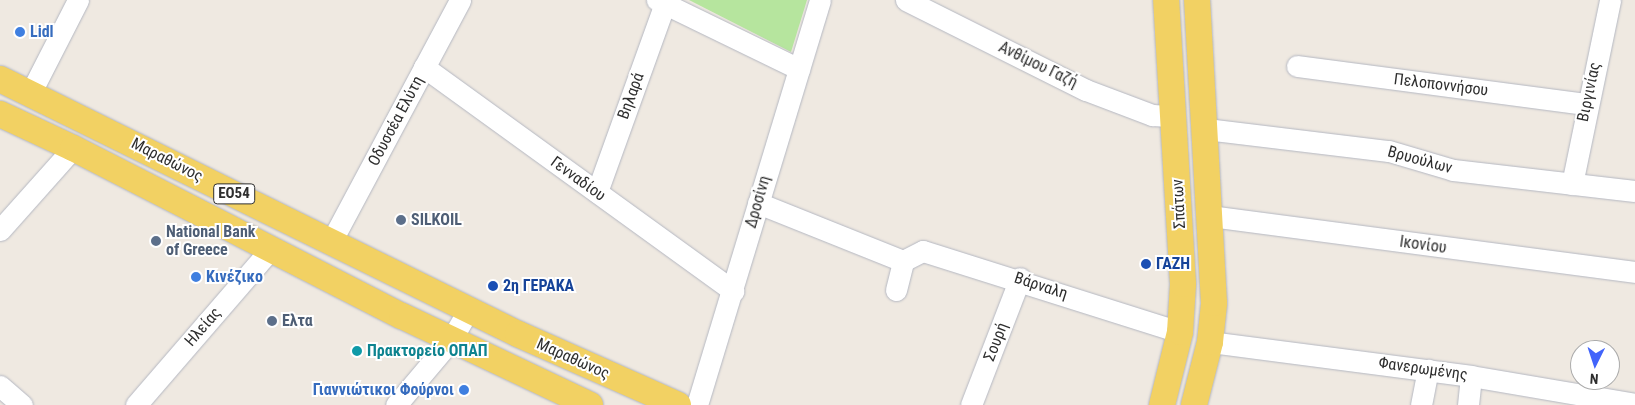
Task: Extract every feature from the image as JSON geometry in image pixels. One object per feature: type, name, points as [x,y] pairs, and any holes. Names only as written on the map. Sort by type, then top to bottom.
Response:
[{"type":"main road","name":"Σπάτων","points":[[1162,405],[1180,332],[1183,284],[1166,0]]},
{"type":"main road","name":"Σπάτων","points":[[1194,405],[1210,342],[1214,303],[1206,129],[1197,0]]},
{"type":"main road","name":"Μαραθώνος","points":[[0,79],[31,92],[468,310],[678,405]]},
{"type":"main road","name":"Μαραθώνος","points":[[0,114],[73,148],[270,250],[451,340],[590,405]]},
{"type":"street","points":[[31,92],[78,0]]},
{"type":"street","name":"Οδυσσέα Ελύτη","points":[[331,242],[460,0]]},
{"type":"street","name":"Δροσίνη","points":[[697,405],[820,0]]},
{"type":"street","name":"Ανθίμου Γαζή","points":[[906,0],[1095,93],[1152,115],[1174,116]]},
{"type":"street","name":"Βιργινίας","points":[[1572,184],[1585,104],[1610,0]]},
{"type":"street","points":[[663,1],[799,70]]},
{"type":"street","name":"Βηλαρά","points":[[596,192],[663,1]]},
{"type":"street","name":"Πελοποννήσου","points":[[1297,66],[1585,104]]},
{"type":"street","name":"Γενναδίου","points":[[424,67],[733,291]]},
{"type":"street","name":"Βρυούλων","points":[[1206,129],[1390,151],[1453,170],[1635,191]]},
{"type":"street","points":[[0,230],[73,148]]},
{"type":"street","points":[[758,202],[903,262],[896,290]]},
{"type":"street","name":"Ικονίου","points":[[1210,216],[1635,272]]},
{"type":"street","name":"Ηλείας","points":[[136,405],[270,250]]},
{"type":"street","name":"Βάρναλη","points":[[903,262],[923,250],[1020,278],[1180,332]]},
{"type":"street","name":"Σουρή","points":[[971,405],[1020,278]]},
{"type":"street","points":[[396,405],[451,340],[468,310]]},
{"type":"street","name":"Φανερωμένης","points":[[1210,342],[1471,376],[1635,404]]},
{"type":"street","points":[[1421,405],[1428,370]]},
{"type":"street","points":[[1468,405],[1471,376]]},
{"type":"street","points":[[0,386],[22,405]]},
{"type":"green space","points":[[689,0],[807,0],[791,52]]},
{"type":"place","name":"Lidl","points":[[20,32]]},
{"type":"place","name":"SILKOIL","points":[[401,220]]},
{"type":"place","name":"National Bank of Greece","points":[[156,241]]},
{"type":"place","name":"ΓΑΖΗ","points":[[1146,264]]},
{"type":"place","name":"Κινέζικο","points":[[196,277]]},
{"type":"place","name":"2η ΓΕΡΑΚΑ","points":[[493,286]]},
{"type":"place","name":"Ελτα","points":[[272,321]]},
{"type":"place","name":"Πρακτορείο ΟΠΑΠ","points":[[357,351]]},
{"type":"place","name":"Γιαννιώτικοι Φούρνοι","points":[[464,390]]}]
